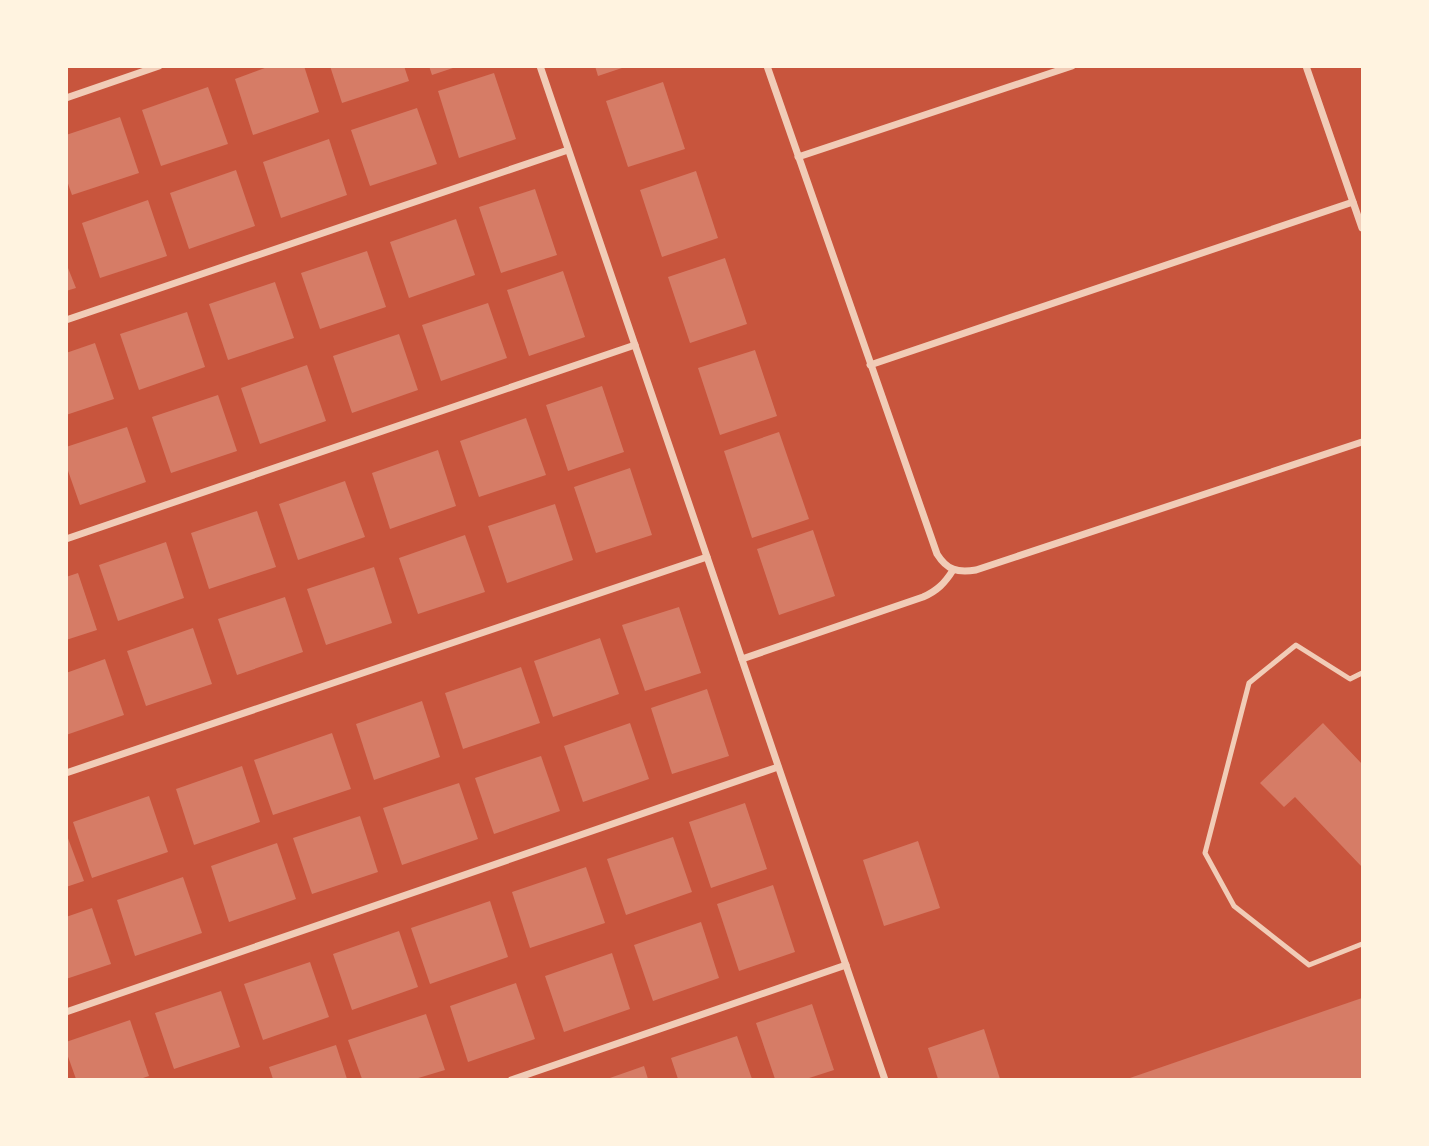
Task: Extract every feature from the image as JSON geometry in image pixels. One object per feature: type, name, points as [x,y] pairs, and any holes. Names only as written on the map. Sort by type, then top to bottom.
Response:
[{"type":"street","points":[[66,98],[159,66]]},
{"type":"street","points":[[540,66],[885,1080]]},
{"type":"street","points":[[767,66],[870,365],[937,554],[943,564],[953,570],[976,570],[1363,442]]},
{"type":"street","points":[[798,157],[1072,66]]},
{"type":"street","points":[[1306,66],[1363,228]]},
{"type":"street","points":[[66,320],[568,150]]},
{"type":"street","points":[[870,365],[1353,202]]},
{"type":"street","points":[[66,539],[635,345]]},
{"type":"street","points":[[66,773],[707,557]]},
{"type":"street","points":[[742,659],[923,597],[940,587],[953,570]]},
{"type":"street","points":[[66,1012],[778,767]]},
{"type":"street","points":[[511,1080],[846,965]]},
{"type":"lane","points":[[1363,673],[1350,679],[1296,645],[1249,683],[1205,853],[1234,906],[1309,965],[1363,944]]},
{"type":"building","points":[[270,66],[304,66],[319,112],[253,135],[235,79]]},
{"type":"building","points":[[330,66],[404,66],[409,81],[342,103]]},
{"type":"building","points":[[429,66],[456,66],[456,67],[432,75]]},
{"type":"building","points":[[595,66],[625,66],[625,67],[598,76]]},
{"type":"building","points":[[494,73],[516,139],[459,158],[438,91]]},
{"type":"building","points":[[663,82],[685,149],[628,167],[606,101]]},
{"type":"building","points":[[208,87],[228,144],[161,166],[142,110]]},
{"type":"building","points":[[417,108],[437,164],[370,186],[351,130]]},
{"type":"building","points":[[120,117],[139,173],[72,195],[66,178],[66,135]]},
{"type":"building","points":[[329,139],[347,195],[281,218],[263,162]]},
{"type":"building","points":[[236,170],[255,226],[189,249],[170,193]]},
{"type":"building","points":[[696,171],[718,238],[662,257],[640,190]]},
{"type":"building","points":[[535,189],[557,255],[501,273],[479,207]]},
{"type":"building","points":[[148,200],[167,256],[100,278],[82,223]]},
{"type":"building","points":[[456,219],[475,275],[409,298],[390,242]]},
{"type":"building","points":[[367,251],[386,307],[320,329],[301,273]]},
{"type":"building","points":[[725,258],[747,324],[690,343],[668,277]]},
{"type":"building","points":[[66,263],[76,288],[66,291]]},
{"type":"building","points":[[563,271],[585,337],[529,356],[507,290]]},
{"type":"building","points":[[275,282],[294,338],[228,360],[209,304]]},
{"type":"building","points":[[488,303],[507,358],[441,381],[422,325]]},
{"type":"building","points":[[187,312],[205,367],[139,390],[120,334]]},
{"type":"building","points":[[399,334],[418,390],[352,413],[333,356]]},
{"type":"building","points":[[95,343],[114,399],[66,415],[66,353]]},
{"type":"building","points":[[755,350],[777,416],[720,435],[698,368]]},
{"type":"building","points":[[307,365],[326,421],[260,444],[241,388]]},
{"type":"building","points":[[602,386],[624,452],[568,471],[546,405]]},
{"type":"building","points":[[218,395],[237,451],[171,473],[152,417]]},
{"type":"building","points":[[526,418],[546,475],[479,497],[460,441]]},
{"type":"building","points":[[127,427],[146,482],[80,505],[66,465],[66,447]]},
{"type":"building","points":[[779,432],[809,519],[752,538],[724,451]]},
{"type":"building","points":[[438,450],[456,506],[390,529],[372,473]]},
{"type":"building","points":[[630,468],[652,535],[596,553],[574,487]]},
{"type":"building","points":[[345,481],[365,537],[298,560],[279,504]]},
{"type":"building","points":[[555,504],[573,560],[507,583],[488,526]]},
{"type":"building","points":[[257,511],[276,567],[209,589],[191,533]]},
{"type":"building","points":[[813,530],[835,596],[779,615],[757,549]]},
{"type":"building","points":[[465,535],[485,592],[418,614],[399,558]]},
{"type":"building","points":[[166,542],[184,598],[118,621],[99,565]]},
{"type":"building","points":[[374,567],[392,623],[326,645],[307,589]]},
{"type":"building","points":[[78,573],[97,630],[66,640],[66,577]]},
{"type":"building","points":[[285,597],[303,652],[237,675],[218,619]]},
{"type":"building","points":[[679,607],[701,673],[645,691],[622,625]]},
{"type":"building","points":[[193,628],[212,684],[146,706],[127,651]]},
{"type":"building","points":[[600,638],[619,694],[553,717],[534,661]]},
{"type":"building","points":[[105,659],[124,715],[66,735],[66,673]]},
{"type":"building","points":[[521,667],[540,723],[463,749],[445,693]]},
{"type":"building","points":[[707,689],[729,756],[672,774],[651,708]]},
{"type":"building","points":[[422,701],[440,757],[374,780],[356,724]]},
{"type":"building","points":[[630,723],[649,779],[583,802],[564,746]]},
{"type":"building","points":[[1323,723],[1362,764],[1362,867],[1295,797],[1284,807],[1260,783]]},
{"type":"building","points":[[332,733],[351,789],[273,815],[254,760]]},
{"type":"building","points":[[541,756],[560,811],[494,834],[475,778]]},
{"type":"building","points":[[242,766],[260,822],[194,845],[176,789]]},
{"type":"building","points":[[459,783],[478,839],[402,865],[383,808]]},
{"type":"building","points":[[149,796],[168,852],[92,878],[73,822]]},
{"type":"building","points":[[745,803],[767,869],[711,888],[689,822]]},
{"type":"building","points":[[360,816],[378,872],[312,894],[293,838]]},
{"type":"building","points":[[66,833],[84,881],[66,887]]},
{"type":"building","points":[[673,837],[692,892],[626,915],[607,859]]},
{"type":"building","points":[[918,841],[940,908],[884,926],[863,860]]},
{"type":"building","points":[[277,843],[296,899],[229,922],[211,866]]},
{"type":"building","points":[[586,867],[605,923],[530,948],[512,892]]},
{"type":"building","points":[[183,877],[202,933],[135,956],[117,900]]},
{"type":"building","points":[[773,885],[795,952],[739,971],[717,904]]},
{"type":"building","points":[[490,901],[508,957],[430,984],[411,928]]},
{"type":"building","points":[[92,908],[111,964],[66,979],[66,917]]},
{"type":"building","points":[[701,922],[719,978],[653,1001],[634,945]]},
{"type":"building","points":[[399,931],[418,987],[352,1010],[333,954]]},
{"type":"building","points":[[612,953],[630,1009],[564,1032],[545,976]]},
{"type":"building","points":[[310,962],[329,1017],[263,1040],[244,984]]},
{"type":"building","points":[[516,983],[535,1039],[468,1062],[450,1006]]},
{"type":"building","points":[[221,991],[240,1047],[174,1069],[155,1013]]},
{"type":"building","points":[[1362,998],[1362,1079],[1127,1079]]},
{"type":"building","points":[[812,1004],[834,1070],[806,1079],[775,1079],[756,1023]]},
{"type":"building","points":[[426,1014],[445,1070],[415,1079],[362,1079],[348,1040]]},
{"type":"building","points":[[130,1020],[149,1076],[140,1079],[76,1079],[66,1051],[66,1042]]},
{"type":"building","points":[[984,1029],[1000,1079],[938,1079],[928,1048]]},
{"type":"building","points":[[737,1036],[752,1079],[678,1079],[671,1058]]},
{"type":"building","points":[[336,1045],[347,1079],[273,1079],[269,1067]]},
{"type":"building","points":[[644,1066],[648,1079],[607,1079]]}]
